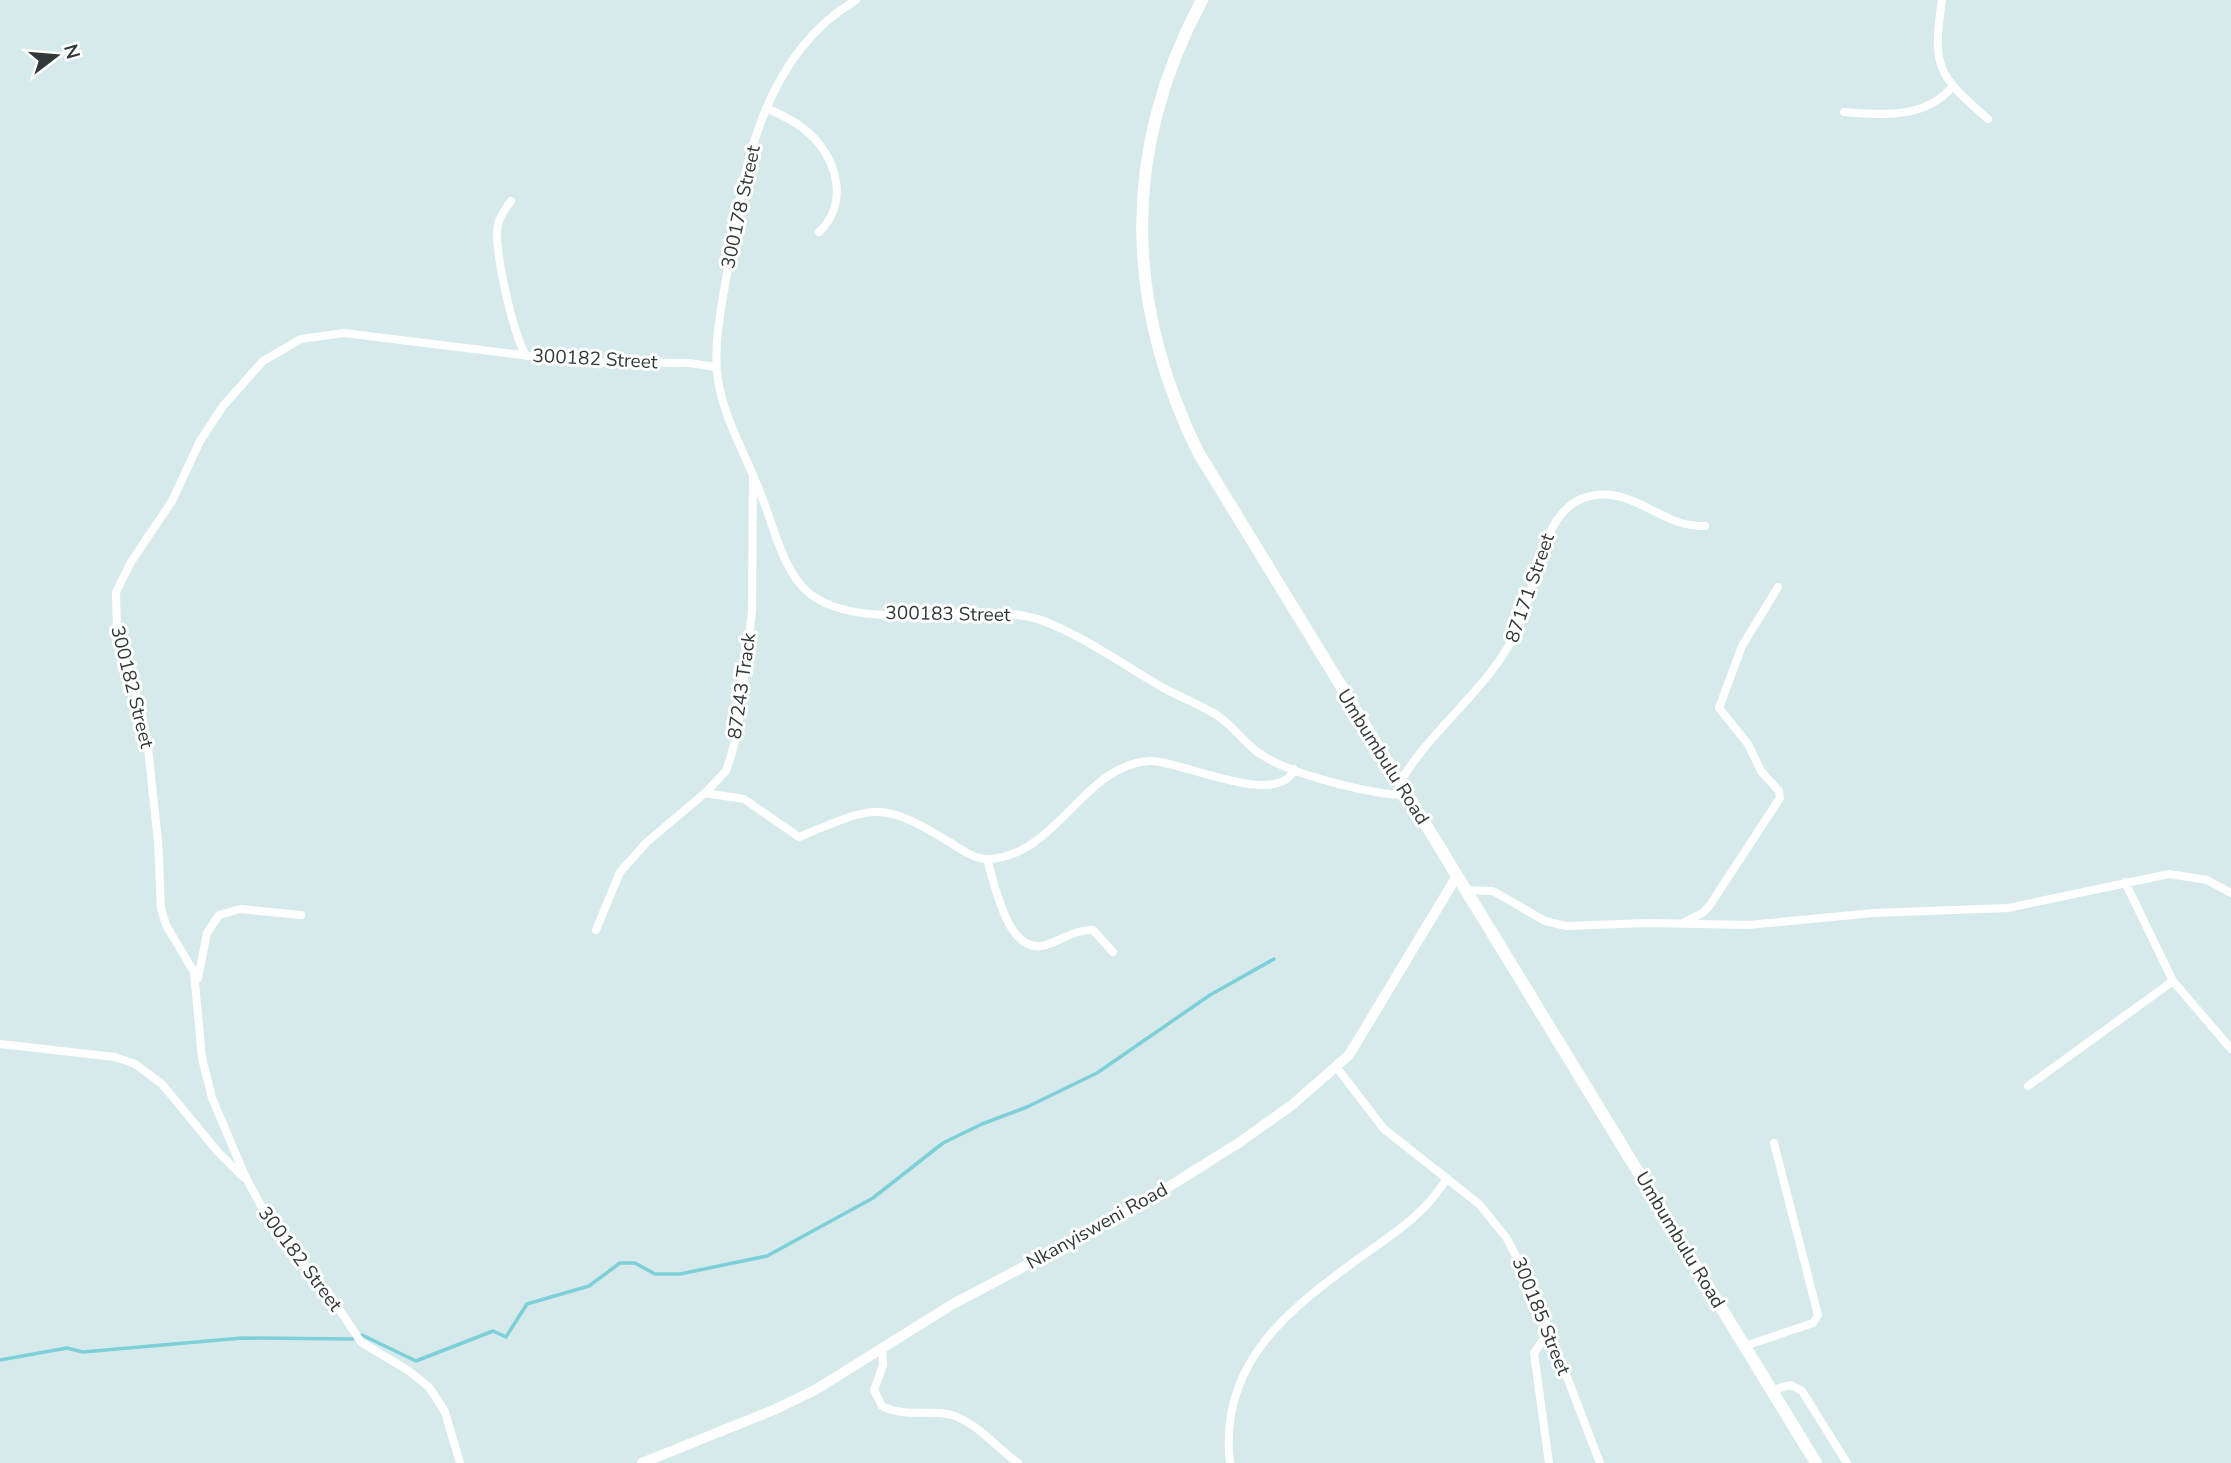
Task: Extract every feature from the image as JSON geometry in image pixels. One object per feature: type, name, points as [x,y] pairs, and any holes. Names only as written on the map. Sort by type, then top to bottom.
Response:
[{"type":"main road","name":"Umbumbulu Road","points":[[1202,0],[1164,83],[1144,177],[1142,253],[1155,341],[1171,392],[1198,452],[1402,790],[1466,890],[1816,1463]]},
{"type":"street","name":"300178 Street","points":[[716,367],[739,196],[750,151],[766,108],[788,65],[808,36],[856,0]]},
{"type":"street","points":[[1942,0],[1937,51],[1941,69],[1953,86],[1988,119]]},
{"type":"street","points":[[1844,112],[1872,114],[1917,110],[1936,104],[1953,86]]},
{"type":"street","points":[[766,108],[806,130],[829,163],[838,191],[838,204],[830,222],[819,232]]},
{"type":"street","points":[[512,201],[498,222],[496,238],[512,321],[526,356]]},
{"type":"street","name":"300182 Street","points":[[460,1463],[445,1412],[429,1387],[355,1335],[329,1294],[272,1226],[246,1178],[205,1074],[197,982],[192,966],[166,925],[161,908],[159,841],[148,748],[142,715],[115,618],[119,583],[172,501],[200,441],[223,406],[256,368],[301,339],[344,333],[578,362],[689,363],[716,367]]},
{"type":"street","name":"300183 Street","points":[[716,367],[724,405],[791,567],[807,592],[827,604],[864,612],[928,616],[1001,613],[1048,622],[1210,710],[1261,755],[1294,769]]},
{"type":"street","name":"87243 Track","points":[[596,930],[620,872],[647,842],[705,793],[726,771],[737,735],[752,611],[753,475]]},
{"type":"street","name":"87171 Street","points":[[1402,790],[1420,750],[1486,680],[1509,648],[1530,599],[1551,527],[1566,507],[1587,497],[1620,494],[1676,523],[1705,526]]},
{"type":"street","points":[[1681,924],[1704,912],[1710,905],[1781,795],[1761,771],[1748,744],[1719,708],[1742,646],[1779,587]]},
{"type":"street","points":[[705,793],[744,799],[799,836],[860,811],[887,812],[913,820],[968,854],[987,859],[1032,845],[1102,782],[1136,764],[1160,762],[1248,785],[1279,782],[1289,777],[1294,769],[1375,794],[1402,790]]},
{"type":"street","points":[[987,859],[1007,919],[1019,941],[1029,946],[1044,946],[1081,931],[1093,930],[1103,937],[1113,952]]},
{"type":"street","points":[[1466,890],[1493,891],[1555,924],[1760,924],[1885,912],[2026,906],[2158,876],[2185,875],[2207,880],[2231,893]]},
{"type":"street","name":"Nkanyisweni Road","points":[[642,1463],[798,1399],[953,1304],[1095,1230],[1190,1175],[1281,1112],[1337,1068],[1362,1036],[1457,876]]},
{"type":"street","points":[[2125,883],[2173,981],[2231,1049]]},
{"type":"street","points":[[197,982],[207,933],[219,915],[240,909],[301,915]]},
{"type":"street","points":[[2028,1086],[2173,981]]},
{"type":"street","points":[[0,1044],[115,1057],[135,1064],[162,1084],[218,1152],[246,1178]]},
{"type":"street","name":"300185 Street","points":[[1337,1068],[1384,1129],[1479,1204],[1506,1237],[1532,1286],[1600,1463]]},
{"type":"street","points":[[1745,1346],[1813,1323],[1818,1315],[1774,1143]]},
{"type":"street","points":[[1230,1463],[1228,1432],[1232,1403],[1255,1351],[1335,1276],[1425,1210],[1447,1178]]},
{"type":"street","points":[[1549,1331],[1534,1353],[1549,1463]]},
{"type":"street","points":[[882,1348],[883,1365],[874,1390],[882,1406],[898,1413],[950,1415],[963,1420],[1018,1463]]},
{"type":"street","points":[[1772,1390],[1791,1385],[1802,1391],[1847,1463]]},
{"type":"waterway","points":[[362,1335],[416,1361],[493,1331],[506,1337],[527,1304],[589,1286],[620,1263],[635,1263],[655,1274],[680,1274],[767,1256],[873,1198],[943,1143],[1097,1073],[1210,995],[1274,959]]},
{"type":"waterway","points":[[0,1360],[67,1348],[83,1352],[242,1338],[353,1339]]}]
